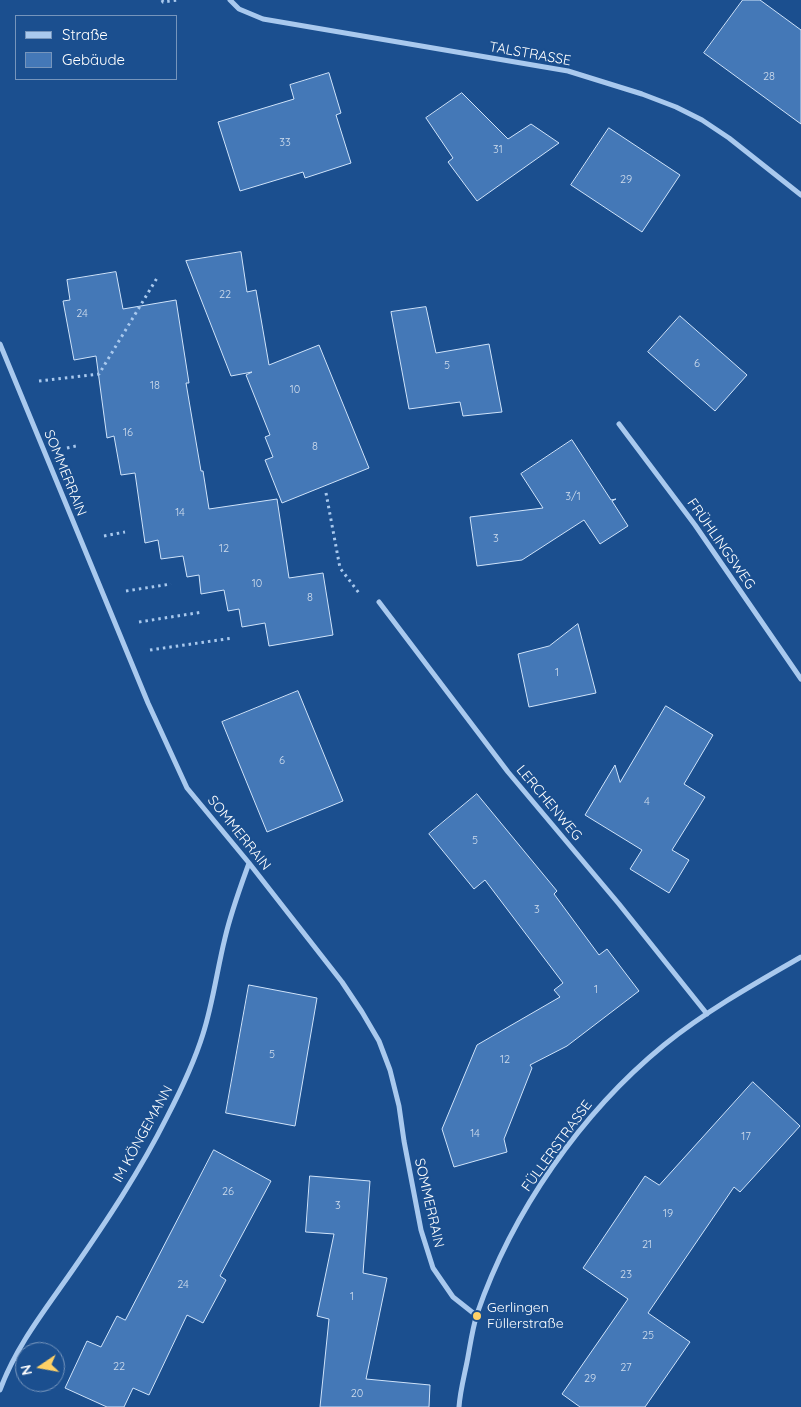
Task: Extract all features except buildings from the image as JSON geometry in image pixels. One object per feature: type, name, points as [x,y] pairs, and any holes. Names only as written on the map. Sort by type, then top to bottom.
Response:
[{"type":"street","name":"TALSTRASSE","points":[[230,0],[238,9],[263,19],[559,70],[603,81],[642,94],[676,107],[702,120],[729,138],[801,195]]},
{"type":"street","name":"SOMMERRAIN","points":[[0,344],[127,654],[187,788],[249,863],[342,982],[379,1041],[390,1070],[399,1106],[411,1183],[421,1230],[433,1268],[453,1297],[477,1316]]},
{"type":"street","name":"FRÜHLINGSWEG","points":[[619,424],[695,525],[801,679]]},
{"type":"street","name":"LERCHENWEG","points":[[379,602],[508,772],[619,904],[707,1014]]},
{"type":"street","name":"IM KÖNGEMANN","points":[[0,1390],[8,1368],[21,1344],[72,1271],[130,1182],[166,1119],[188,1074],[203,1034],[225,938],[237,895],[249,863]]},
{"type":"street","name":"FÜLLERSTRASSE","points":[[459,1407],[477,1316],[499,1262],[527,1206],[576,1134],[604,1100],[665,1044],[707,1014],[801,958]]},
{"type":"path","points":[[162,0],[163,2],[178,0]]},
{"type":"path","points":[[16,383],[99,374],[157,278]]},
{"type":"path","points":[[103,595],[172,584]]},
{"type":"path","points":[[116,626],[202,612]]},
{"type":"path","points":[[127,654],[233,638]]},
{"type":"place","name":"Gerlingen Füllerstraße","points":[[477,1316]]}]
